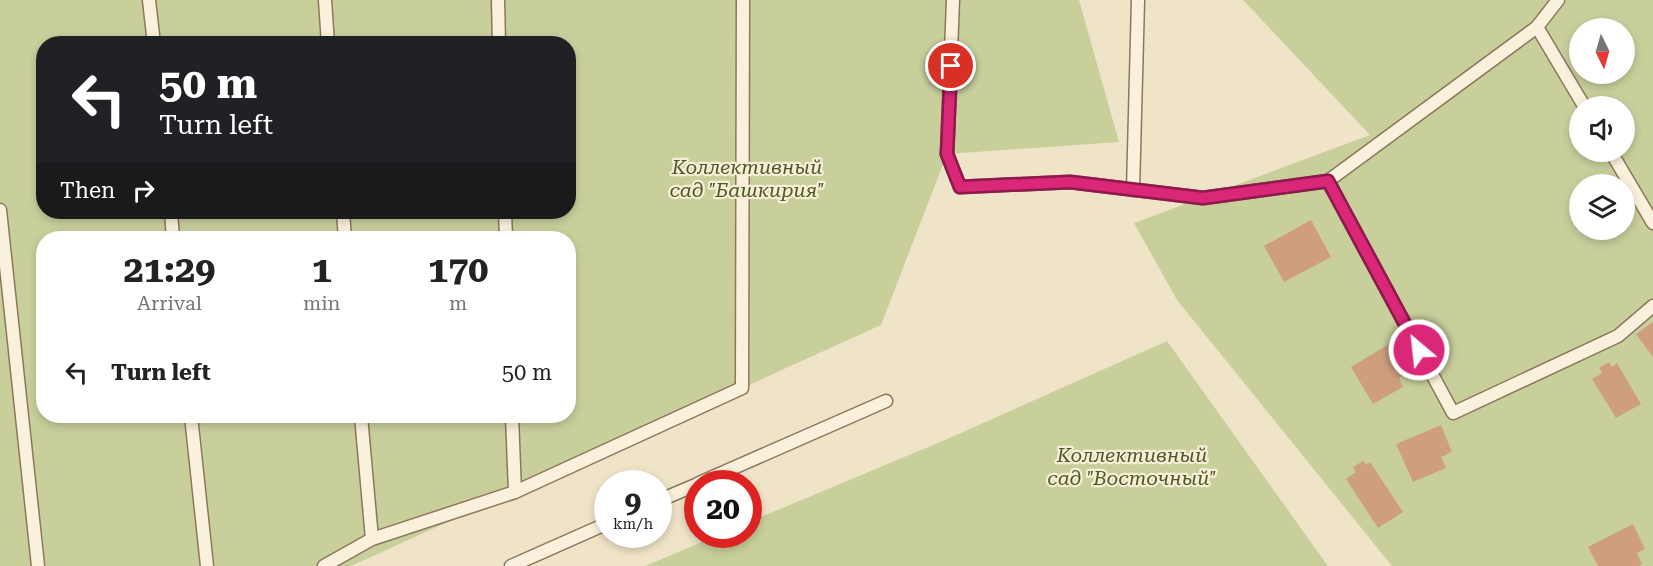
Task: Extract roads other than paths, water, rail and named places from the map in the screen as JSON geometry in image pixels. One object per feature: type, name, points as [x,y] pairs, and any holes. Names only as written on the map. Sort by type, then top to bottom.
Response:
[{"type":"lane","points":[[149,0],[153,36]]},
{"type":"lane","points":[[325,0],[327,36]]},
{"type":"lane","points":[[498,0],[499,36]]},
{"type":"lane","points":[[324,566],[372,539],[515,492],[742,388],[743,0]]},
{"type":"lane","points":[[953,0],[947,154],[960,187],[1070,182],[1203,198],[1328,181],[1537,27],[1558,0]]},
{"type":"lane","points":[[1133,190],[1138,0]]},
{"type":"lane","points":[[1537,27],[1578,96]]},
{"type":"lane","points":[[1617,162],[1653,223]]},
{"type":"lane","points":[[1328,181],[1453,413],[1618,336],[1653,306]]},
{"type":"lane","points":[[0,210],[38,566]]},
{"type":"lane","points":[[728,470],[886,401]]},
{"type":"lane","points":[[192,423],[207,566]]},
{"type":"lane","points":[[362,423],[372,539]]},
{"type":"lane","points":[[512,423],[515,492]]},
{"type":"lane","points":[[511,566],[594,529]]},
{"type":"park label","name":"Коллективный сад \"Башкирия\"","points":[[747,178]]},
{"type":"park label","name":"Коллективный сад \"Восточный\"","points":[[1132,466]]}]
